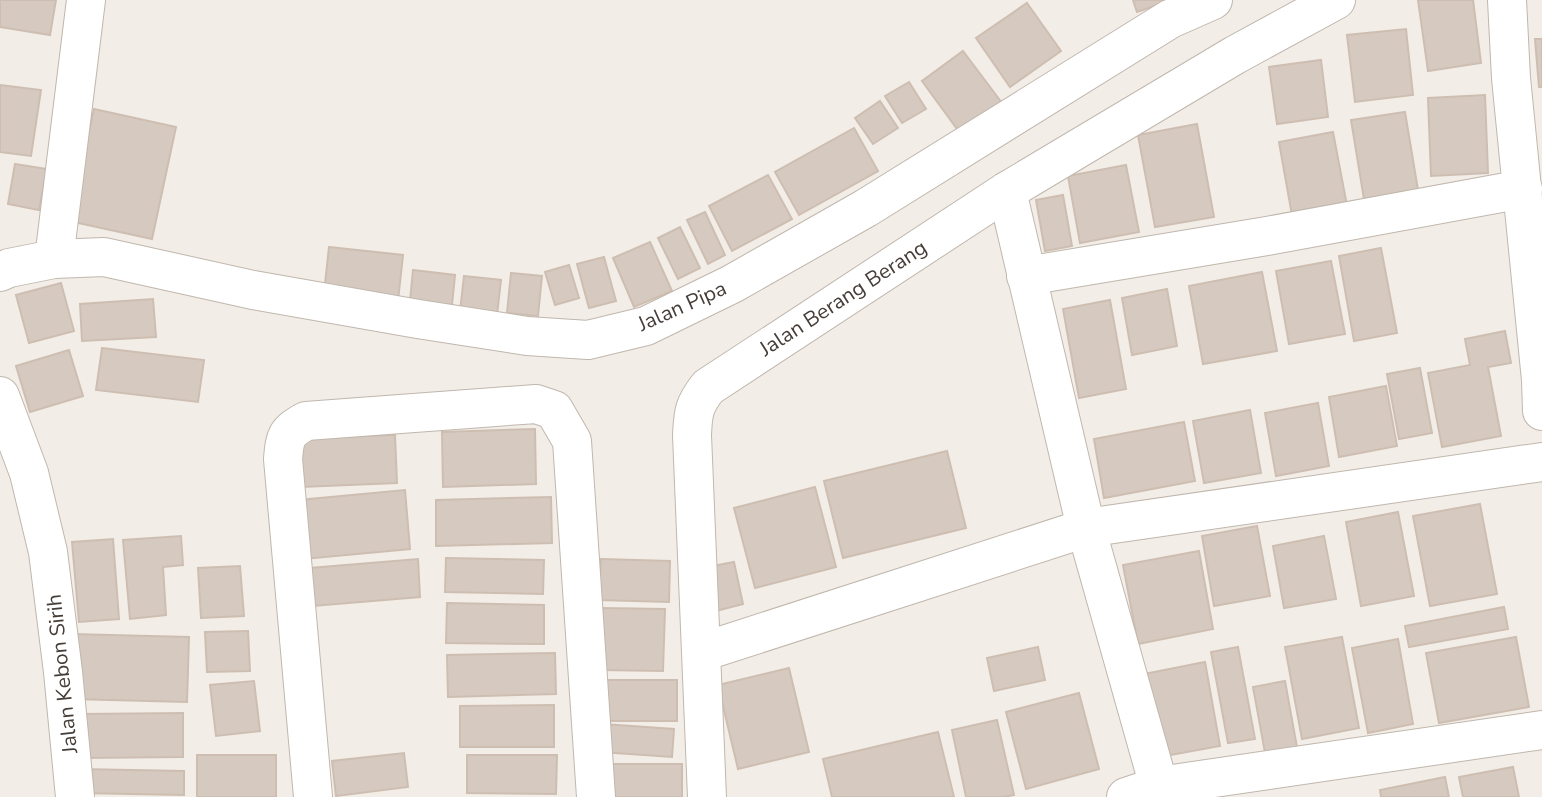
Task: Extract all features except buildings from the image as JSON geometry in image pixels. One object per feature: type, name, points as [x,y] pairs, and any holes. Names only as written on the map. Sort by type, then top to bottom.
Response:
[{"type":"street","points":[[54,258],[86,0]]},
{"type":"street","name":"Jalan Pipa","points":[[0,272],[54,258],[104,257],[253,290],[407,317],[527,336],[588,340],[646,326],[732,284],[866,208],[1170,19],[1213,0]]},
{"type":"street","name":"Jalan Berang Berang","points":[[708,797],[692,416],[697,402],[708,387],[1007,191],[1235,55],[1336,0]]},
{"type":"street","points":[[1507,0],[1511,78],[1542,411]]},
{"type":"street","points":[[1026,276],[1267,236],[1523,189]]},
{"type":"street","points":[[1007,191],[1149,793],[1542,730]]},
{"type":"street","name":"Jalan Kebon Sirih","points":[[0,396],[29,472],[48,552],[75,797]]},
{"type":"street","points":[[313,797],[283,459],[285,439],[292,429],[306,421],[536,404],[554,410],[572,441],[596,797]]},
{"type":"street","points":[[702,652],[1086,528],[1542,462]]}]
